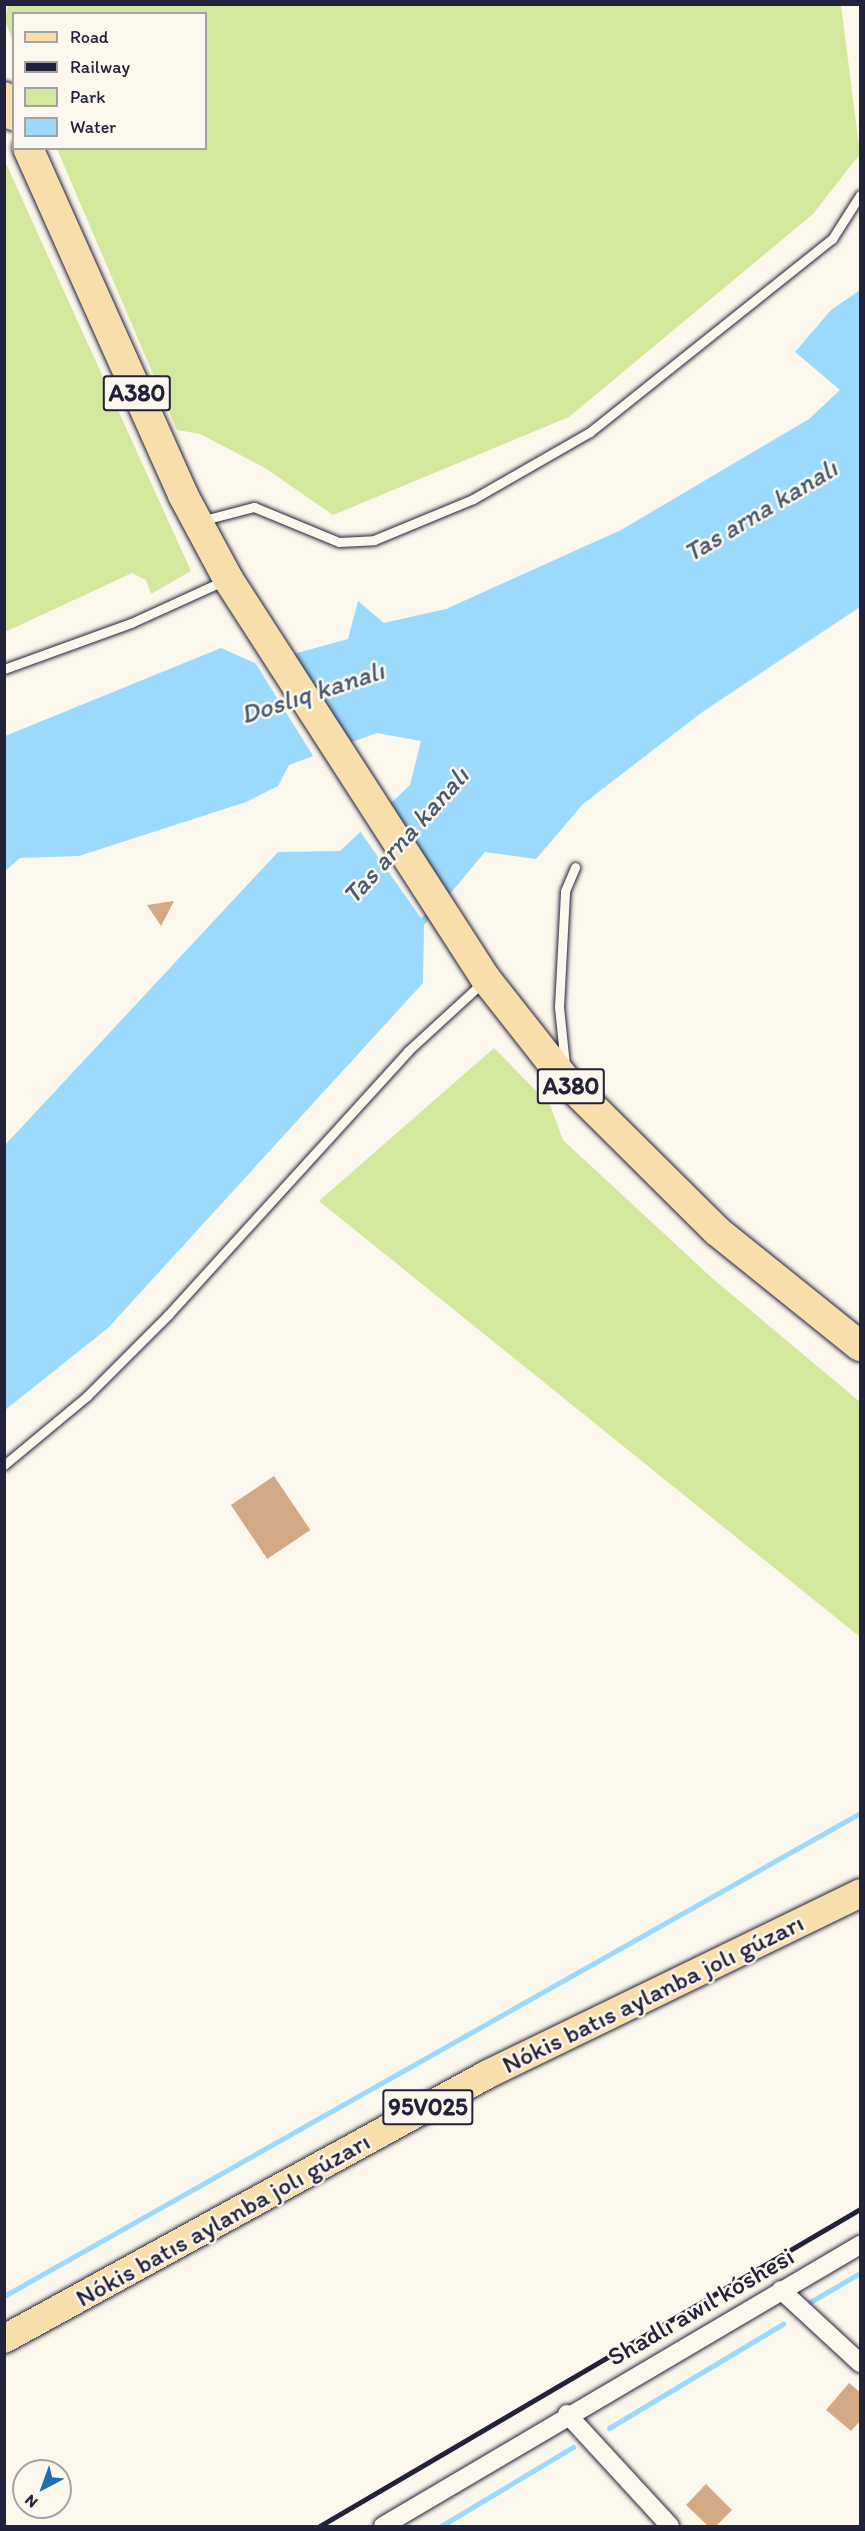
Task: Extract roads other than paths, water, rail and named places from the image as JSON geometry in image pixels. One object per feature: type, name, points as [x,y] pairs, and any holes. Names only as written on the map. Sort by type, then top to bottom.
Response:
[{"type":"highway","points":[[4,97],[12,112]]},
{"type":"highway","name":"A380","points":[[29,150],[197,521],[228,579],[344,766],[486,979],[567,1082],[717,1231],[861,1346]]},
{"type":"main road","name":"Nókis batıs aylanba jolı gúzarı","points":[[4,2339],[488,2074],[861,1893]]},
{"type":"street","name":"Shadlı awıl kóshesi","points":[[383,2526],[567,2414],[861,2245]]},
{"type":"street","points":[[781,2290],[861,2363]]},
{"type":"street","points":[[567,2414],[670,2526]]},
{"type":"lane","points":[[197,521],[254,507],[339,542],[374,540],[473,499],[590,432],[832,239],[861,195]]},
{"type":"lane","points":[[4,669],[131,623],[228,579]]},
{"type":"lane","points":[[567,1082],[559,1007],[566,891],[576,867]]},
{"type":"lane","points":[[4,1465],[87,1396],[168,1315],[408,1051],[486,979]]},
{"type":"water","points":[[860,290],[860,607],[701,713],[583,804],[536,859],[485,852],[424,925],[423,983],[108,1328],[5,1410],[5,1145],[278,852],[340,851],[410,785],[421,741],[377,733],[289,765],[278,786],[246,802],[79,856],[20,858],[5,871],[5,736],[221,648],[257,664],[348,639],[358,601],[384,623],[446,609],[621,530],[809,419],[840,390],[795,352],[831,310]]},
{"type":"waterway","points":[[4,2296],[860,1813]]},
{"type":"waterway","points":[[810,2302],[860,2273]]},
{"type":"waterway","points":[[609,2428],[783,2324]]},
{"type":"waterway","points":[[441,2526],[573,2447]]},
{"type":"railway","points":[[320,2526],[860,2209]]},
{"type":"water label","name":"Tas arna kanalı","points":[[760,510]]},
{"type":"water label","name":"Doslıq kanalı","points":[[312,692]]},
{"type":"water label","name":"Tas arna kanalı","points":[[405,835]]}]
